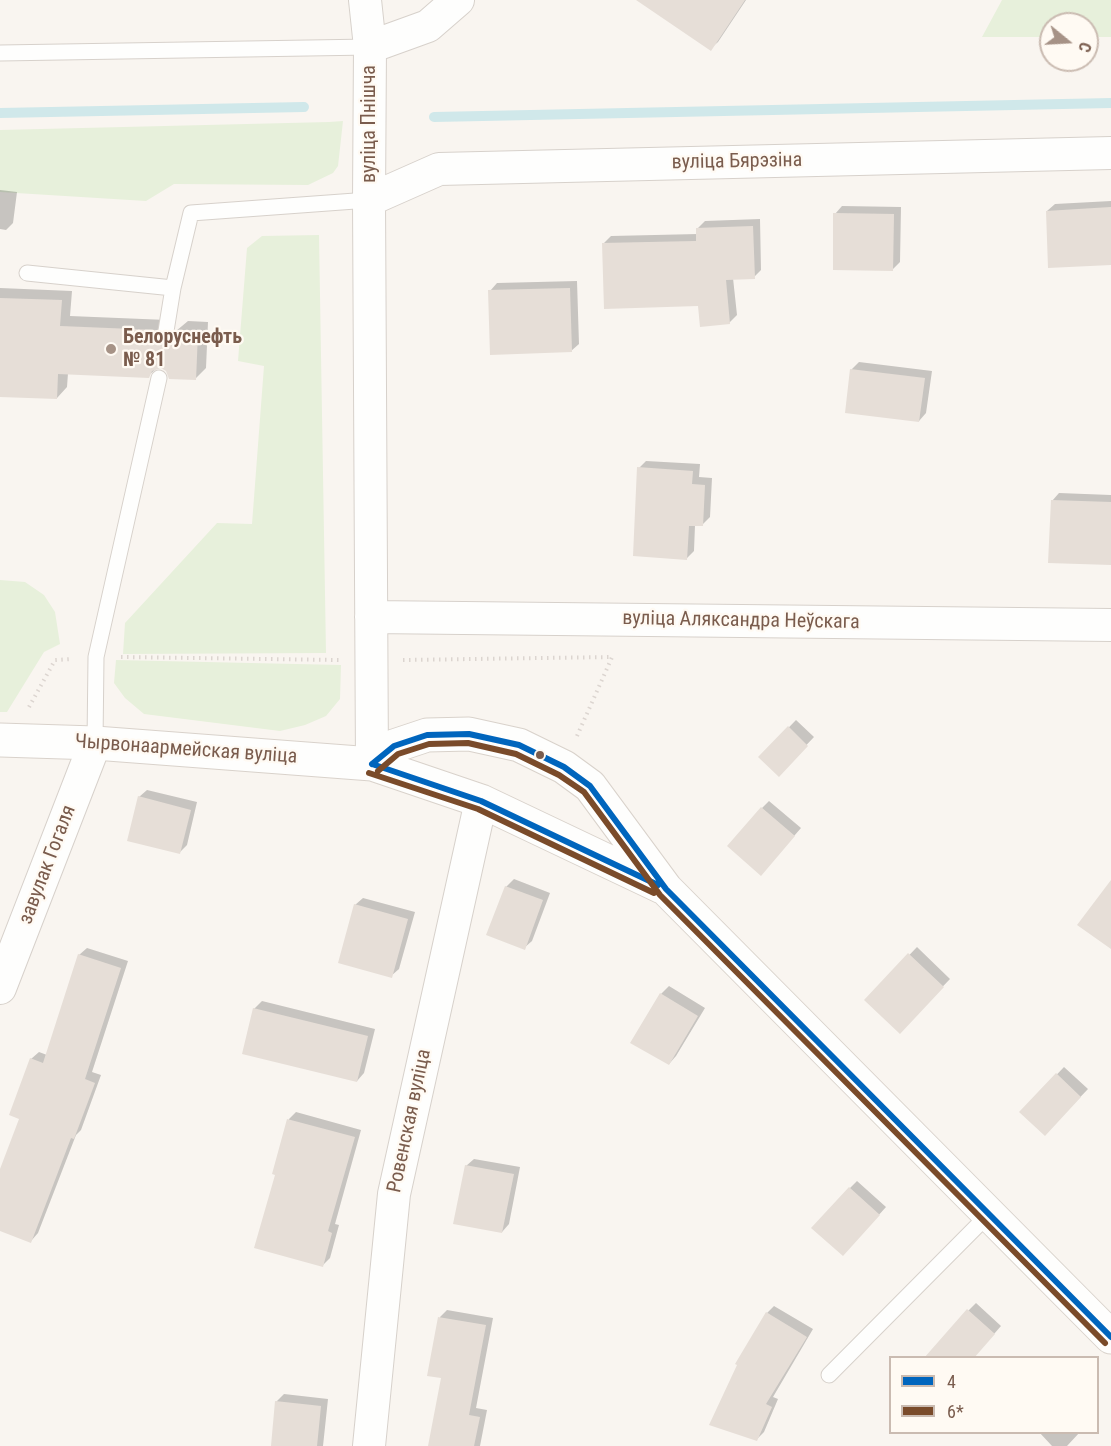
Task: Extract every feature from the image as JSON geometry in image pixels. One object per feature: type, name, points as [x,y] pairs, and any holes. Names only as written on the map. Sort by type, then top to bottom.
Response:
[{"type":"main road","name":"Чырвонаармейская вуліца","points":[[372,764],[394,746],[427,735],[469,734],[519,745],[564,766],[590,786],[666,889],[1111,1337]]},
{"type":"main road","name":"Чырвонаармейская вуліца","points":[[4,741],[95,742],[372,764],[481,801],[666,889]]},
{"type":"street","name":"вуліца Пнішча","points":[[365,0],[370,47],[372,764]]},
{"type":"street","name":"вуліца Пнішча","points":[[370,47],[428,26],[459,0]]},
{"type":"street","name":"вуліца Бярэзіна","points":[[369,200],[439,169],[1111,153]]},
{"type":"street","name":"вуліца Аляксандра Неўскага","points":[[371,617],[1111,625]]},
{"type":"street","name":"завулак Гогаля","points":[[0,988],[95,742]]},
{"type":"street","name":"Ровенская вуліца","points":[[369,1446],[394,1194],[481,801]]},
{"type":"lane","points":[[0,53],[370,47]]},
{"type":"lane","points":[[166,330],[190,213],[369,200]]},
{"type":"lane","points":[[27,273],[173,288]]},
{"type":"lane","points":[[95,742],[96,657],[159,378]]},
{"type":"lane","points":[[829,1375],[989,1214]]},
{"type":"path","points":[[564,766],[629,620]]},
{"type":"path","points":[[4,741],[55,660],[96,657],[371,660],[612,657]]},
{"type":"green space","points":[[1002,0],[1111,0],[1111,37],[1099,37],[1099,12],[1039,12],[1039,37],[982,37]]},
{"type":"green space","points":[[343,121],[338,166],[333,173],[308,185],[174,184],[146,201],[0,192],[0,130]]},
{"type":"green space","points":[[319,235],[326,653],[123,654],[125,623],[217,523],[252,524],[264,366],[238,361],[247,248],[262,236]]},
{"type":"green space","points":[[0,580],[25,582],[44,595],[55,612],[60,644],[44,652],[7,712],[0,712]]},
{"type":"green space","points":[[116,660],[341,665],[340,699],[326,716],[305,725],[280,731],[144,714],[125,698],[114,683]]},
{"type":"building","points":[[636,0],[745,0],[711,51]]},
{"type":"building","points":[[1111,207],[1111,265],[1048,268],[1046,211]]},
{"type":"building","points":[[833,213],[894,214],[893,271],[833,270]]},
{"type":"building","points":[[753,226],[755,279],[726,280],[730,324],[700,327],[698,306],[604,309],[602,243],[696,241],[696,228]]},
{"type":"building","points":[[570,288],[572,352],[490,355],[488,290]]},
{"type":"building","points":[[0,298],[62,300],[60,326],[156,330],[159,338],[165,341],[173,338],[176,331],[198,332],[196,380],[169,379],[166,371],[161,368],[152,371],[149,378],[58,374],[57,399],[0,397]]},
{"type":"building","points":[[850,369],[925,378],[919,422],[845,413]]},
{"type":"building","points":[[637,467],[693,471],[692,484],[705,485],[703,526],[689,526],[687,560],[633,556]]},
{"type":"building","points":[[1051,500],[1111,502],[1111,565],[1048,563]]},
{"type":"building","points":[[788,726],[808,746],[779,777],[758,757]]},
{"type":"building","points":[[138,796],[191,810],[180,854],[127,841]]},
{"type":"building","points":[[761,807],[795,836],[761,876],[727,846]]},
{"type":"building","points":[[1111,880],[1111,949],[1077,925]]},
{"type":"building","points":[[505,886],[543,900],[525,950],[486,935]]},
{"type":"building","points":[[354,904],[408,919],[392,978],[338,963]]},
{"type":"building","points":[[908,953],[944,987],[900,1034],[864,1000]]},
{"type":"building","points":[[78,954],[121,968],[85,1079],[95,1083],[74,1139],[71,1138],[31,1243],[0,1231],[0,1169],[19,1119],[9,1115],[30,1058],[43,1063]]},
{"type":"building","points":[[660,993],[698,1016],[669,1065],[630,1043]]},
{"type":"building","points":[[253,1008],[368,1036],[357,1082],[242,1054]]},
{"type":"building","points":[[1056,1073],[1081,1097],[1045,1136],[1019,1112]]},
{"type":"building","points":[[287,1119],[355,1137],[328,1231],[332,1233],[323,1267],[254,1248],[275,1175],[272,1174]]},
{"type":"building","points":[[465,1165],[514,1174],[502,1233],[453,1224]]},
{"type":"building","points":[[849,1187],[880,1215],[843,1256],[811,1228]]},
{"type":"building","points":[[967,1309],[995,1334],[976,1356],[926,1356]]},
{"type":"building","points":[[766,1312],[807,1337],[766,1404],[772,1407],[757,1441],[709,1425],[737,1365],[735,1364]]},
{"type":"building","points":[[438,1317],[486,1325],[469,1415],[480,1417],[474,1446],[428,1446],[441,1378],[427,1376]]},
{"type":"building","points":[[275,1401],[321,1406],[317,1446],[271,1446]]},
{"type":"waterway","points":[[434,117],[1111,103]]},
{"type":"waterway","points":[[0,113],[304,107]]},
{"type":"transit line","name":"4","points":[[372,764],[394,746],[427,735],[469,734],[519,745],[564,767],[590,786],[666,889],[1111,1337]]},
{"type":"transit line","name":"6*","points":[[378,771],[398,754],[429,744],[468,743],[516,754],[559,775],[584,792],[660,895],[1105,1343]]},
{"type":"transit line","name":"4","points":[[372,764],[481,801],[658,885]]},
{"type":"transit line","name":"6*","points":[[369,773],[478,809],[654,893]]},
{"type":"place","name":"Белоруснефть № 81","points":[[111,349]]}]
